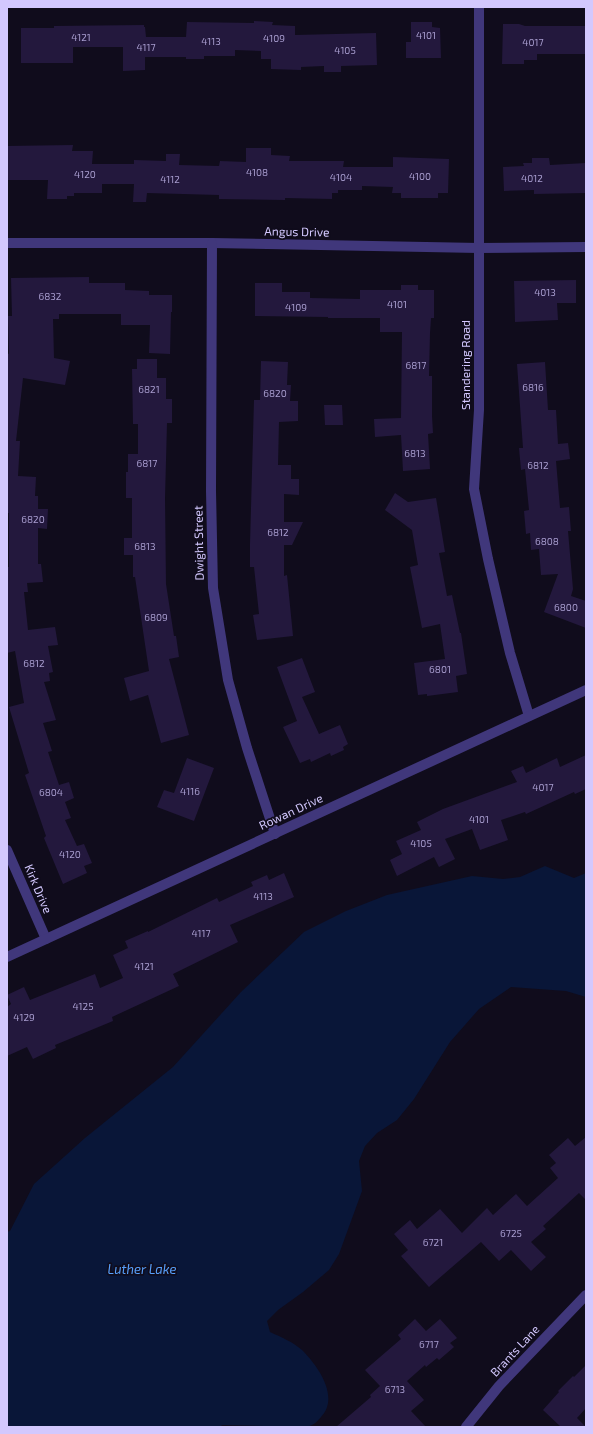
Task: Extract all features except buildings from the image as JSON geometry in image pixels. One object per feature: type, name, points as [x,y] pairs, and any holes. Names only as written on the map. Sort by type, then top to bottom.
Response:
[{"type":"street","name":"Standering Road","points":[[479,7],[479,410],[474,489],[488,559],[510,653],[530,716]]},
{"type":"street","name":"Angus Drive","points":[[7,243],[479,248],[586,247]]},
{"type":"street","name":"Dwight Street","points":[[212,244],[211,491],[213,588],[228,680],[247,748],[275,834]]},
{"type":"street","name":"Rowan Drive","points":[[7,957],[586,690]]},
{"type":"street","name":"Kirk Drive","points":[[7,850],[46,939]]},
{"type":"street","name":"Brants Lane","points":[[466,1427],[499,1386],[586,1295]]},
{"type":"water","name":"Luther Lake","points":[[545,866],[574,878],[586,873],[586,997],[566,991],[511,987],[479,1009],[450,1042],[414,1099],[397,1120],[377,1133],[365,1146],[359,1161],[362,1191],[339,1254],[329,1270],[303,1292],[278,1310],[267,1321],[270,1332],[291,1342],[302,1350],[314,1364],[325,1382],[328,1391],[328,1400],[326,1409],[318,1421],[313,1425],[306,1427],[222,1425],[220,1427],[7,1427],[7,1232],[10,1231],[34,1184],[85,1138],[173,1067],[241,992],[304,932],[346,911],[387,895],[472,876],[503,879],[520,877]]}]
